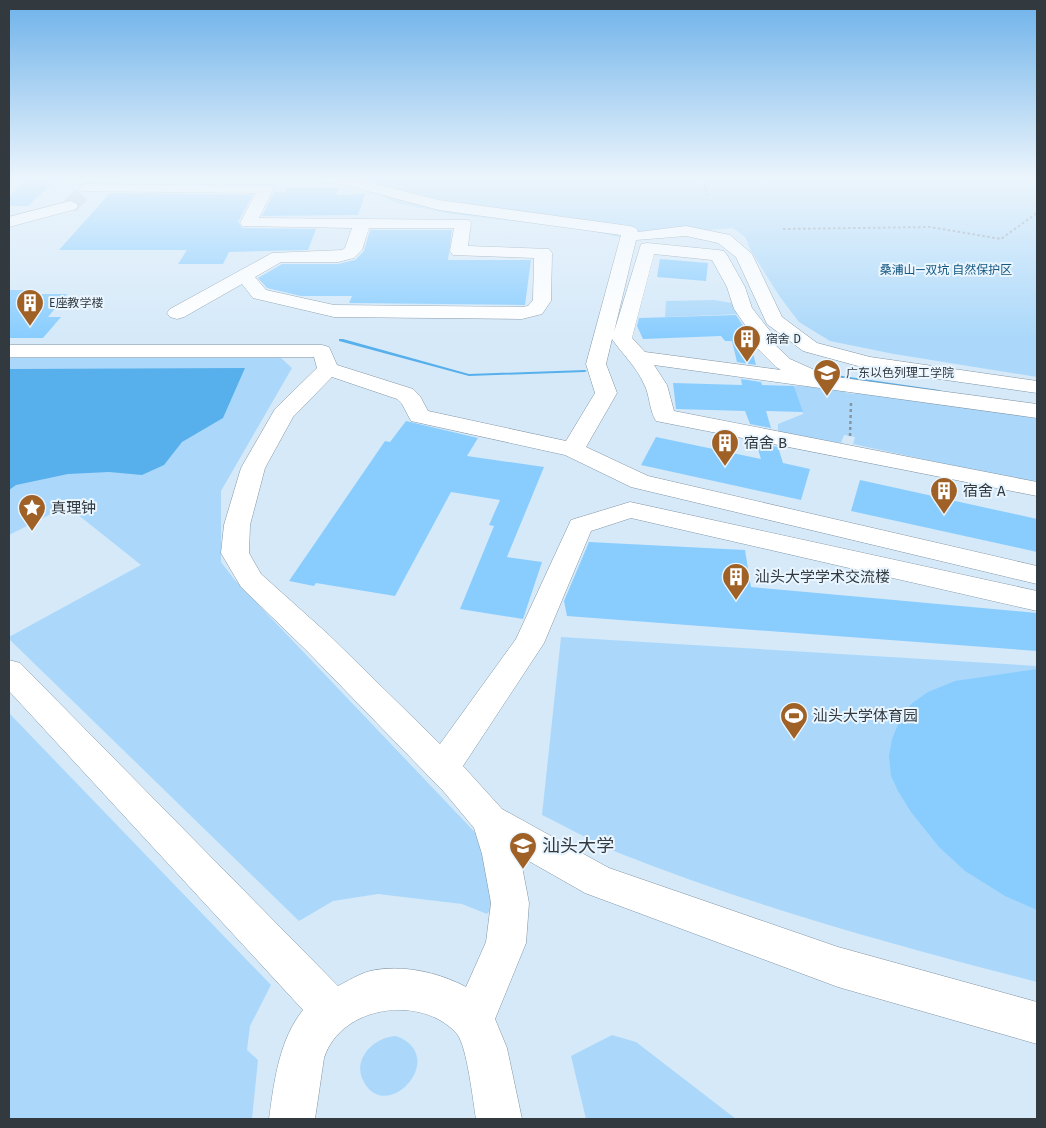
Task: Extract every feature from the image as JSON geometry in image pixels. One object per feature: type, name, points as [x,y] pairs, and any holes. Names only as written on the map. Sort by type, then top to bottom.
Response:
[{"type":"street","points":[[177,313],[278,258],[338,257],[348,254],[353,250],[359,232]]},
{"type":"street","points":[[9,351],[328,339],[535,310],[542,302],[543,253],[459,251],[462,232]]},
{"type":"street","points":[[573,450],[606,394],[596,364],[630,232]]},
{"type":"street","points":[[629,238],[681,232]]},
{"type":"street","points":[[689,232],[724,239],[743,254],[774,320],[810,347],[869,363],[1037,387]]},
{"type":"street","points":[[823,382],[783,363],[764,345],[760,331],[743,309],[736,287],[718,255],[647,248],[622,339],[639,357],[656,385],[664,416],[1037,489]]},
{"type":"street","points":[[244,276],[260,294],[328,339],[405,394],[412,401],[418,416],[573,450],[640,482],[902,557],[1037,601]]},
{"type":"street","points":[[328,339],[282,414],[253,468],[237,525],[235,553],[251,580],[318,643],[442,769],[489,820],[598,881],[838,967],[1037,1023]]},
{"type":"street","points":[[639,357],[1037,411]]},
{"type":"street","points":[[442,769],[529,643],[580,526],[630,510],[902,557],[1037,575]]},
{"type":"street","points":[[9,671],[333,1011]]},
{"type":"street","points":[[473,1020],[506,943],[510,903],[501,854],[489,820]]},
{"type":"street","points":[[292,1119],[302,1058],[309,1037],[324,1017],[370,992],[410,989],[450,1001],[473,1020],[486,1048],[499,1119]]},
{"type":"path","points":[[961,232],[1001,239],[1011,232]]},
{"type":"path","points":[[845,451],[850,436],[851,385]]},
{"type":"green space","points":[[595,232],[686,232],[618,237]]},
{"type":"green space","name":"桑浦山—双坑 自然保护区","points":[[738,232],[1037,232],[1037,377],[894,354],[830,341],[799,322],[780,297],[751,251],[745,237]]},
{"type":"green space","points":[[714,300],[732,303],[741,314],[665,317],[666,301]]},
{"type":"green space","points":[[9,358],[281,358],[292,368],[221,491],[221,562],[234,579],[488,846],[497,902],[487,914],[462,904],[378,894],[333,901],[299,921],[9,639],[9,637],[141,565],[67,506],[9,535]]},
{"type":"green space","points":[[794,386],[845,387],[846,393],[855,394],[856,388],[1037,414],[1037,484],[853,444],[855,437],[844,435],[841,443],[778,432],[778,424],[803,414]]},
{"type":"green space","name":"汕头大学体育园","points":[[561,637],[1037,666],[1037,982],[829,925],[726,892],[614,851],[542,815]]},
{"type":"green space","points":[[9,713],[271,985],[250,1026],[247,1050],[258,1060],[252,1119],[9,1119]]},
{"type":"green space","points":[[612,1035],[636,1042],[736,1119],[586,1119],[571,1056]]},
{"type":"green space","points":[[396,1036],[411,1045],[417,1057],[416,1070],[410,1082],[400,1091],[388,1096],[376,1094],[365,1084],[361,1075],[362,1059],[366,1052],[379,1041],[387,1037]]},
{"type":"water","points":[[245,368],[223,418],[182,442],[164,465],[142,475],[109,472],[68,474],[16,485],[9,490],[9,369]]},
{"type":"building","points":[[75,232],[315,232],[308,250],[229,252],[223,264],[178,264],[187,250],[59,250]]},
{"type":"building","points":[[370,232],[452,232],[448,260],[531,260],[525,305],[349,303],[352,296],[301,296],[267,288],[258,278],[282,264],[338,264],[355,260],[364,251]]},
{"type":"building","points":[[660,259],[708,263],[706,281],[657,277]]},
{"type":"building","points":[[9,290],[37,290],[33,294],[67,294],[48,317],[61,317],[43,338],[9,338]]},
{"type":"building","name":"宿舍 D","points":[[736,315],[748,333],[756,365],[737,362],[732,341],[725,341],[721,336],[643,339],[637,326],[639,318]]},
{"type":"building","points":[[741,379],[761,382],[762,385],[794,386],[803,412],[766,411],[771,428],[750,424],[745,411],[676,409],[673,383],[742,385]]},
{"type":"building","points":[[406,421],[478,438],[467,456],[544,467],[507,557],[542,562],[523,619],[460,609],[494,526],[489,525],[500,500],[451,492],[395,596],[316,583],[314,586],[289,581],[385,441],[390,442]]},
{"type":"building","name":"宿舍 B","points":[[656,437],[761,459],[756,443],[778,447],[783,463],[810,469],[801,500],[641,465]]},
{"type":"building","name":"宿舍 A","points":[[860,480],[1037,519],[1037,552],[851,511]]},
{"type":"building","name":"汕头大学学术交流楼","points":[[589,542],[745,550],[751,587],[1037,613],[1037,651],[567,616],[564,601]]},
{"type":"building","points":[[1037,669],[1037,910],[1005,896],[965,871],[939,847],[911,812],[898,791],[891,776],[889,756],[892,739],[899,722],[911,704],[928,692],[955,681]]},
{"type":"waterway","points":[[341,340],[469,375],[585,371]]},
{"type":"waterway","points":[[817,373],[939,391]]},
{"type":"place","name":"E座教学楼","points":[[30,327]]},
{"type":"place","name":"宿舍 D","points":[[747,363]]},
{"type":"place","name":"广东以色列理工学院","points":[[827,397]]},
{"type":"place","name":"宿舍 B","points":[[725,467]]},
{"type":"place","name":"宿舍 A","points":[[944,515]]},
{"type":"place","name":"真理钟","points":[[32,532]]},
{"type":"place","name":"汕头大学学术交流楼","points":[[736,601]]},
{"type":"place","name":"汕头大学体育园","points":[[794,740]]},
{"type":"place","name":"汕头大学","points":[[523,870]]}]
